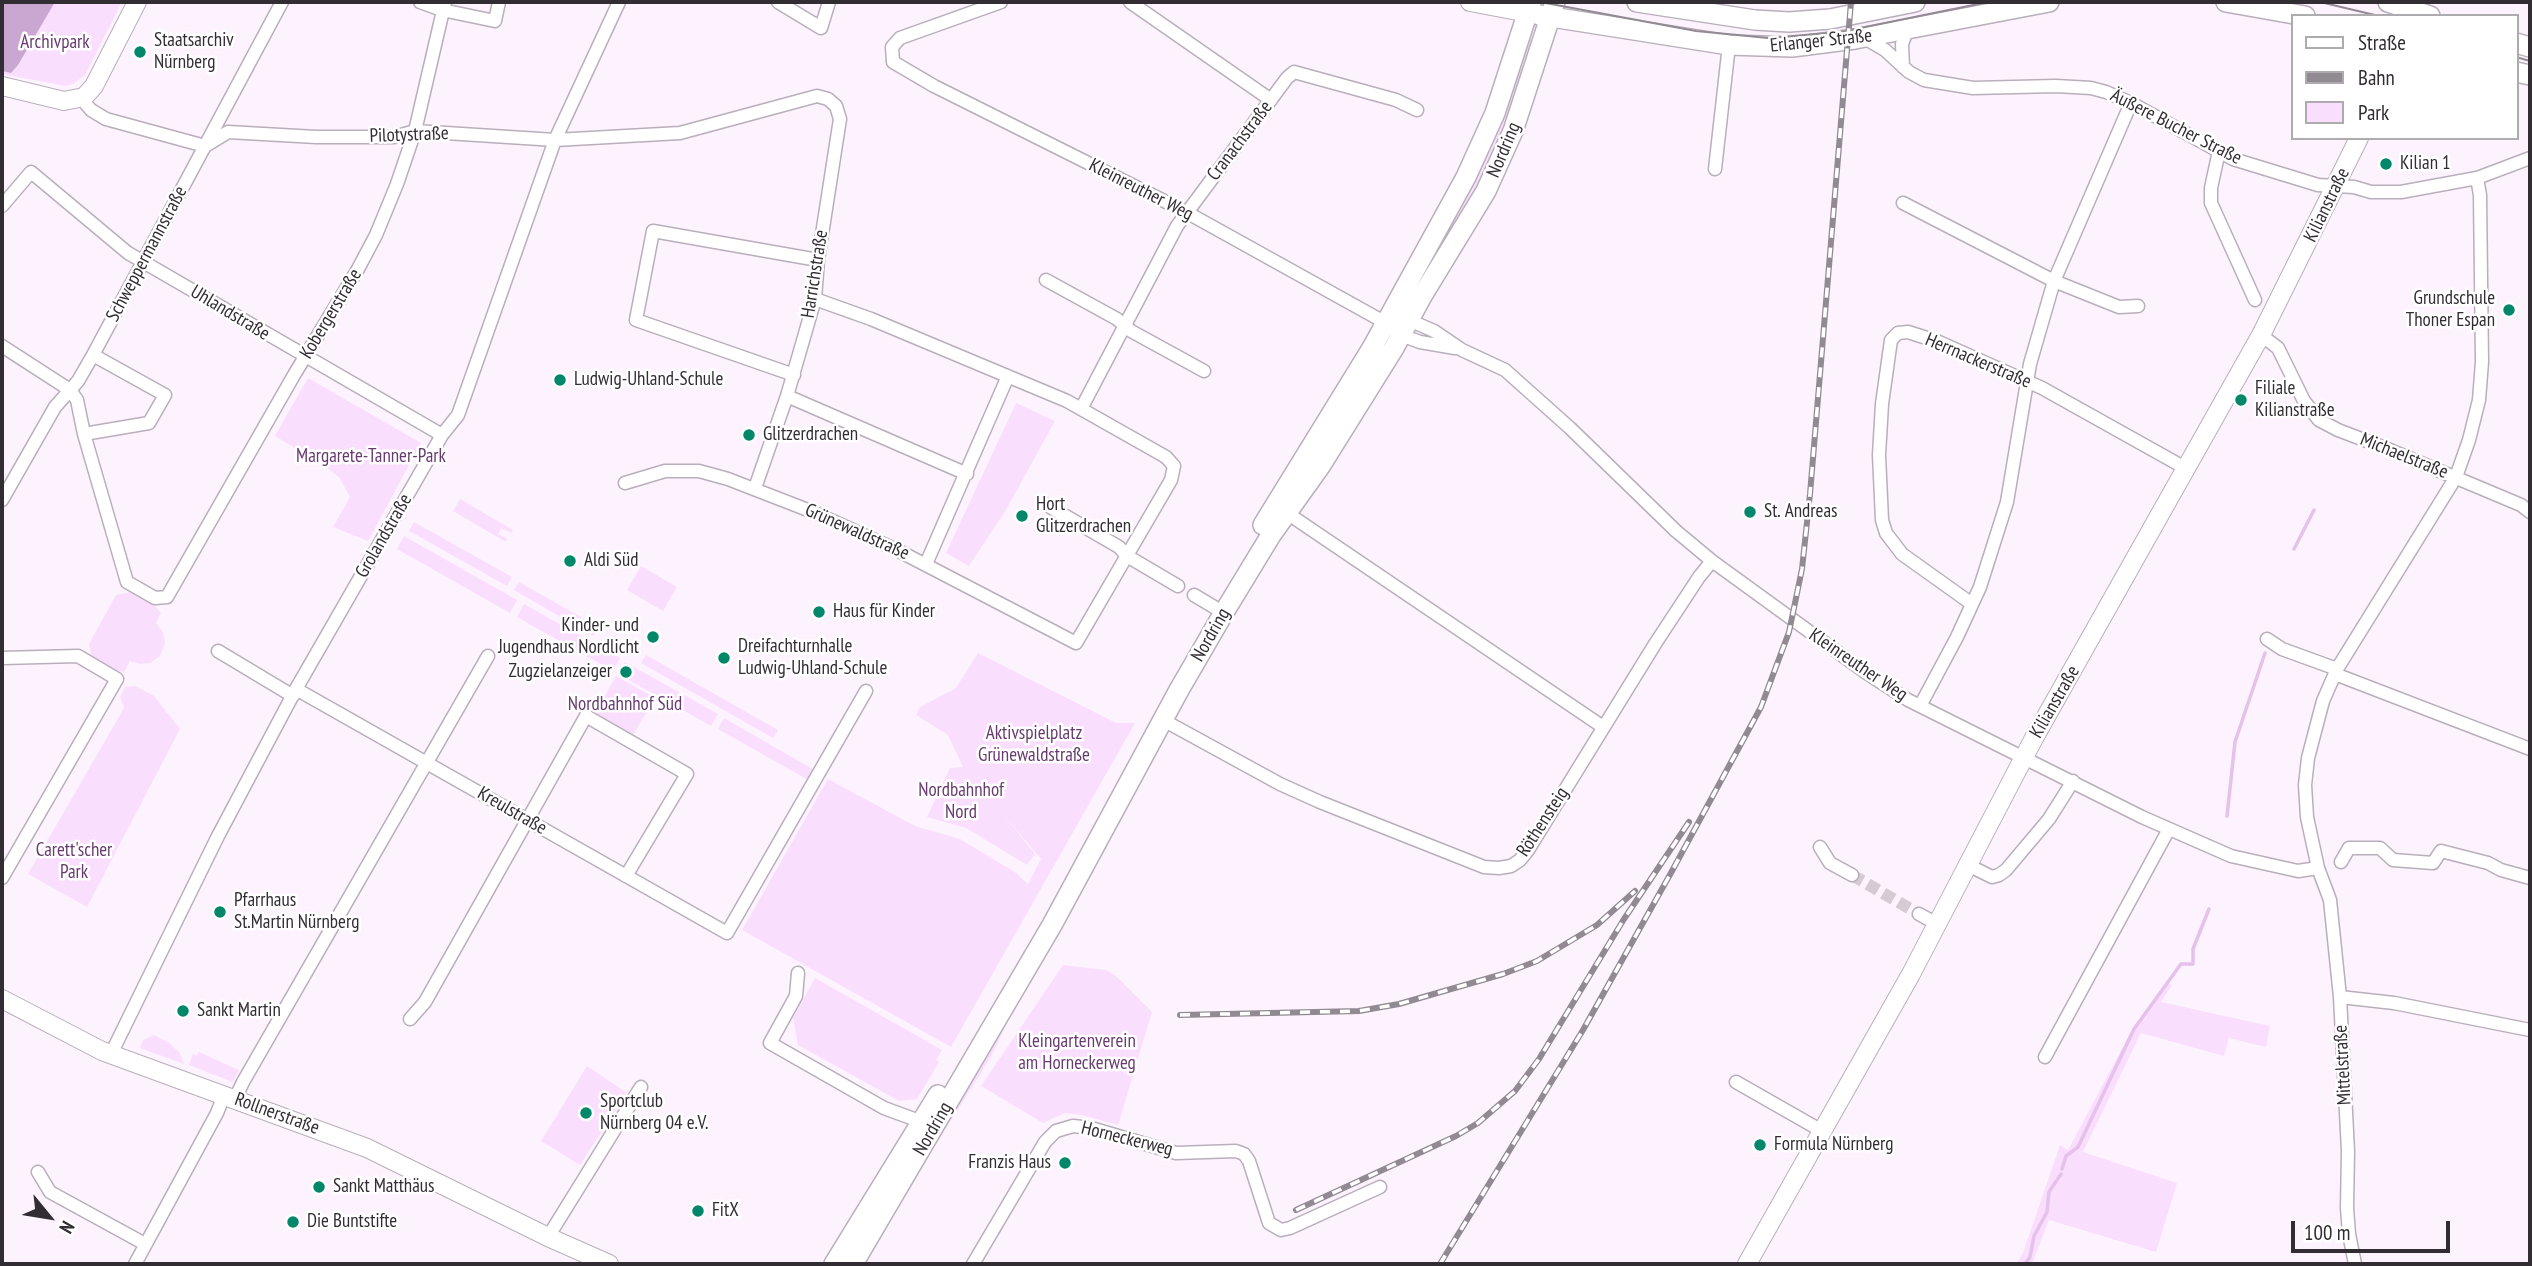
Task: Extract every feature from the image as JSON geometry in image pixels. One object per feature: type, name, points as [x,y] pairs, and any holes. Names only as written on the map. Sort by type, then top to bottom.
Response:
[{"type":"main road","points":[[2,86],[57,100],[81,98],[94,86],[137,2]]},
{"type":"main road","points":[[1471,2],[1529,8]]},
{"type":"main road","name":"Erlanger Straße","points":[[1636,2],[1714,8],[1767,21],[1810,21],[1914,2]]},
{"type":"main road","name":"Erlanger Straße","points":[[1529,8],[1553,9],[1729,45],[1792,47],[1863,37],[2049,2]]},
{"type":"main road","points":[[2226,2],[2294,14]]},
{"type":"main road","points":[[2388,2],[2417,10]]},
{"type":"main road","name":"Nordring","points":[[853,1264],[1052,925],[1226,609],[1321,465],[1398,326],[1495,113],[1529,8]]},
{"type":"main road","name":"Nordring","points":[[834,1264],[1033,934],[1214,607],[1474,212],[1498,167],[1513,131],[1553,9]]},
{"type":"main road","name":"Kilianstraße","points":[[1747,1264],[1937,924],[2024,758],[2262,335],[2358,140]]},
{"type":"main road","name":"Rollnerstraße","points":[[2,999],[111,1054],[383,1155],[548,1237],[609,1264]]},
{"type":"street","name":"Schweppermannstraße","points":[[2,500],[55,407],[78,381],[93,355],[282,2]]},
{"type":"street","points":[[420,2],[495,21],[499,2]]},
{"type":"street","name":"Grolandstraße","points":[[111,1054],[218,836],[295,693],[442,435],[458,415],[555,140],[620,2]]},
{"type":"street","points":[[778,2],[821,28],[829,2]]},
{"type":"street","name":"Kleinreuther Weg","points":[[1000,2],[900,38],[892,47],[893,62],[934,86],[1186,212],[1398,326],[1420,342],[1462,350],[1489,361],[1516,379],[1676,531],[1712,561],[1865,672],[1920,706],[2169,830],[2231,856],[2298,871],[2318,868]]},
{"type":"street","points":[[1130,2],[1271,100]]},
{"type":"street","name":"Kobergerstraße","points":[[84,434],[127,582],[155,598],[167,597],[376,235],[415,131],[444,6]]},
{"type":"street","points":[[1903,67],[1902,44],[1908,28]]},
{"type":"street","name":"Äußere Bucher Straße","points":[[1863,37],[1885,50],[1920,79],[1956,87],[2091,88],[2131,103],[2219,151],[2258,167],[2318,185],[2354,187],[2371,192],[2395,192],[2477,178],[2530,158]]},
{"type":"street","points":[[1715,169],[1729,45]]},
{"type":"street","name":"Cranachstraße","points":[[1081,409],[1186,212],[1294,72],[1396,100],[1417,110]]},
{"type":"street","name":"Pilotystraße","points":[[205,146],[228,132],[316,137],[394,137],[415,131],[555,140],[680,133],[817,96],[828,99]]},
{"type":"street","points":[[81,98],[91,110],[106,119],[205,146]]},
{"type":"street","name":"Harrichstraße","points":[[755,488],[794,375],[815,299],[818,260],[839,119],[836,106],[828,99]]},
{"type":"street","points":[[1920,706],[1972,604],[2007,502],[2030,364],[2054,281],[2131,103]]},
{"type":"street","points":[[2219,151],[2211,188],[2211,203],[2255,300]]},
{"type":"street","name":"Uhlandstraße","points":[[2,206],[31,172],[128,253],[442,435]]},
{"type":"street","points":[[2477,178],[2480,195],[2482,362],[2479,400],[2456,477],[2521,505],[2530,512]]},
{"type":"street","points":[[1903,203],[2054,281],[2119,307],[2138,306]]},
{"type":"street","points":[[794,375],[636,320],[653,231],[818,260]]},
{"type":"street","points":[[1046,280],[1204,371]]},
{"type":"street","points":[[815,299],[871,319],[1008,376],[1081,409],[1166,457],[1174,466],[1171,480],[1126,556]]},
{"type":"street","name":"Herrnackerstraße","points":[[1972,604],[1902,554],[1886,533],[1881,520],[1879,455],[1891,340],[1898,333],[1908,332],[1938,342],[2029,382],[2187,469]]},
{"type":"street","name":"Michaelstraße","points":[[2262,335],[2278,348],[2304,401],[2319,420],[2456,477],[2336,672],[2323,701],[2305,785],[2307,817],[2318,868]]},
{"type":"street","points":[[2,346],[69,390],[77,400],[84,434],[149,423],[164,395],[93,355]]},
{"type":"street","points":[[926,564],[1008,376]]},
{"type":"street","points":[[787,396],[967,474]]},
{"type":"street","name":"Grünewaldstraße","points":[[625,483],[666,471],[681,470],[699,471],[755,488],[926,564],[1076,642],[1126,556]]},
{"type":"street","points":[[1045,505],[1119,547],[1126,556],[1178,586]]},
{"type":"street","points":[[1287,513],[1603,727]]},
{"type":"street","name":"Röthensteig","points":[[1163,720],[1320,802],[1490,869],[1511,866],[1520,860],[1699,577],[1712,561]]},
{"type":"street","points":[[1194,595],[1214,607]]},
{"type":"street","points":[[2267,639],[2282,649],[2336,672],[2530,749]]},
{"type":"street","name":"Kreulstraße","points":[[218,651],[427,762],[727,933],[866,691]]},
{"type":"street","points":[[2,658],[78,656],[117,679],[2,878]]},
{"type":"street","points":[[135,1264],[218,1113],[243,1082],[488,656]]},
{"type":"street","points":[[410,1019],[425,1002],[586,716],[687,774],[626,876]]},
{"type":"street","points":[[1968,865],[1992,877],[1999,876],[2049,820],[2073,781]]},
{"type":"street","points":[[2045,1057],[2169,830]]},
{"type":"street","points":[[1820,847],[1830,863],[1852,875]]},
{"type":"street","points":[[2341,862],[2349,848],[2380,848],[2393,860],[2432,863],[2441,851],[2488,863],[2501,870],[2530,878]]},
{"type":"street","name":"Mittelstraße","points":[[2318,868],[2330,900],[2340,996],[2348,1151],[2347,1208],[2349,1234],[2356,1264]]},
{"type":"street","points":[[1919,914],[1937,924]]},
{"type":"street","points":[[798,972],[796,996],[770,1043],[884,1108],[922,1122]]},
{"type":"street","points":[[2340,996],[2394,1003],[2530,1030]]},
{"type":"street","points":[[1736,1082],[1822,1130]]},
{"type":"street","points":[[548,1237],[641,1087]]},
{"type":"street","name":"Horneckerweg","points":[[974,1264],[1045,1142],[1056,1131],[1073,1126],[1091,1128],[1176,1153],[1244,1154],[1249,1161],[1269,1223],[1281,1230],[1380,1187]]},
{"type":"street","points":[[38,1172],[50,1192],[145,1244]]},
{"type":"green space","name":"Archivpark","points":[[2,2],[122,2],[85,75],[66,86],[2,74]]},
{"type":"green space","points":[[1524,37],[1532,40],[1486,176],[1421,281],[1481,169]]},
{"type":"green space","name":"Margarete-Tanner-Park","points":[[308,378],[421,443],[368,541],[333,527],[350,497],[339,477],[275,436]]},
{"type":"green space","points":[[1016,403],[1055,421],[1006,510],[969,566],[946,553]]},
{"type":"green space","points":[[460,499],[513,530],[511,533],[501,528],[498,534],[507,539],[506,542],[453,511]]},
{"type":"green space","points":[[414,522],[512,577],[507,586],[409,531]]},
{"type":"green space","points":[[404,536],[517,600],[510,613],[397,549]]},
{"type":"green space","points":[[641,566],[677,587],[663,611],[627,590]]},
{"type":"green space","points":[[519,582],[598,627],[593,636],[514,590]]},
{"type":"green space","points":[[130,592],[155,606],[161,613],[156,623],[163,632],[165,643],[160,656],[150,663],[130,661],[124,672],[115,670],[91,655],[89,644],[116,595]]},
{"type":"green space","points":[[524,604],[620,658],[613,671],[517,617]]},
{"type":"green space","points":[[978,653],[1116,723],[1135,723],[951,1047],[742,930],[828,779],[915,826],[960,839],[1016,873],[1028,884],[1041,859],[1002,813],[1035,854],[1027,865],[966,828],[927,817],[950,768],[963,767],[948,735],[916,715],[920,707],[956,688]]},
{"type":"green space","points":[[646,655],[778,730],[773,738],[641,663]]},
{"type":"green space","points":[[625,662],[718,714],[711,726],[618,674]]},
{"type":"green space","name":"Nordbahnhof Süd","points":[[616,676],[655,698],[633,735],[595,713]]},
{"type":"green space","name":"Carett'scher Park","points":[[136,686],[154,696],[180,729],[87,907],[28,874],[124,708],[120,697],[125,687]]},
{"type":"green space","points":[[724,718],[816,771],[810,781],[718,729]]},
{"type":"green space","name":"Kleingartenverein am Horneckerweg","points":[[1063,965],[1106,970],[1116,976],[1152,1012],[1118,1125],[1065,1113],[1043,1123],[981,1086]]},
{"type":"green space","points":[[815,978],[942,1050],[936,1060],[939,1062],[917,1099],[899,1101],[798,1045],[793,1018]]},
{"type":"green space","points":[[2166,982],[2172,985],[2161,1002],[2270,1026],[2266,1047],[2229,1038],[2224,1056],[2141,1033],[2083,1152],[2177,1183],[2156,1252],[2049,1220],[2032,1264],[2016,1264],[2023,1253],[2060,1145],[2068,1150],[2133,1028]]},
{"type":"green space","points":[[1014,1008],[991,1057],[931,1152],[927,1149]]},
{"type":"green space","points":[[154,1035],[179,1052],[184,1064],[140,1048],[143,1040]]},
{"type":"green space","points":[[199,1052],[239,1070],[233,1082],[189,1065],[193,1054],[197,1056]]},
{"type":"green space","name":"Sportclub Nürnberg 04 e.V.","points":[[587,1066],[627,1093],[580,1165],[541,1141]]},
{"type":"shaded area","points":[[2,2],[55,2],[11,73],[2,71]]},
{"type":"waterway","points":[[2294,549],[2314,510]]},
{"type":"waterway","points":[[2227,816],[2235,742],[2265,653]]},
{"type":"waterway","points":[[2062,1169],[2066,1156],[2078,1147],[2134,1029],[2181,964],[2193,964],[2193,949],[2209,909]]},
{"type":"waterway","points":[[2025,1264],[2030,1257],[2034,1236],[2047,1212],[2049,1192],[2061,1174]]},
{"type":"tunnel","points":[[1852,875],[1919,914]]},
{"type":"tram line","points":[[1540,2],[1696,31],[1768,38],[1841,32],[1988,2]]},
{"type":"tram line","points":[[2320,2],[2371,14]]},
{"type":"tram line","points":[[2518,58],[2530,61]]},
{"type":"railway","points":[[1440,1264],[1583,1030],[1672,871],[1761,707],[1789,632],[1802,569],[1810,494],[1851,2]]},
{"type":"railway","points":[[1296,1210],[1456,1136],[1478,1123],[1515,1091],[1539,1059],[1624,919],[1689,822]]},
{"type":"railway","points":[[1180,1015],[1359,1011],[1399,1004],[1503,974],[1537,961],[1597,925],[1635,891]]},
{"type":"place","name":"Staatsarchiv Nürnberg","points":[[140,52]]},
{"type":"place","name":"Kilian 1","points":[[2386,164]]},
{"type":"place","name":"Grundschule Thoner Espan","points":[[2509,310]]},
{"type":"place","name":"Ludwig-Uhland-Schule","points":[[560,380]]},
{"type":"place","name":"Filiale Kilianstraße","points":[[2241,400]]},
{"type":"place","name":"Glitzerdrachen","points":[[749,435]]},
{"type":"place","name":"St. Andreas","points":[[1750,512]]},
{"type":"place","name":"Hort Glitzerdrachen","points":[[1022,516]]},
{"type":"place","name":"Aldi Süd","points":[[570,561]]},
{"type":"place","name":"Haus für Kinder","points":[[819,612]]},
{"type":"place","name":"Kinder- und Jugendhaus Nordlicht","points":[[653,637]]},
{"type":"place","name":"Dreifachturnhalle Ludwig-Uhland-Schule","points":[[724,658]]},
{"type":"place","name":"Zugzielanzeiger","points":[[626,672]]},
{"type":"place","name":"Pfarrhaus St.Martin Nürnberg","points":[[220,912]]},
{"type":"place","name":"Sankt Martin","points":[[183,1011]]},
{"type":"place","name":"Sportclub Nürnberg 04 e.V.","points":[[586,1113]]},
{"type":"place","name":"Formula Nürnberg","points":[[1760,1145]]},
{"type":"place","name":"Franzis Haus","points":[[1065,1163]]},
{"type":"place","name":"Sankt Matthäus","points":[[319,1187]]},
{"type":"place","name":"FitX","points":[[698,1211]]},
{"type":"place","name":"Die Buntstifte","points":[[293,1222]]},
{"type":"park label","name":"Aktivspielplatz Grünewaldstraße","points":[[1034,745]]},
{"type":"park label","name":"Nordbahnhof Nord","points":[[961,802]]}]
